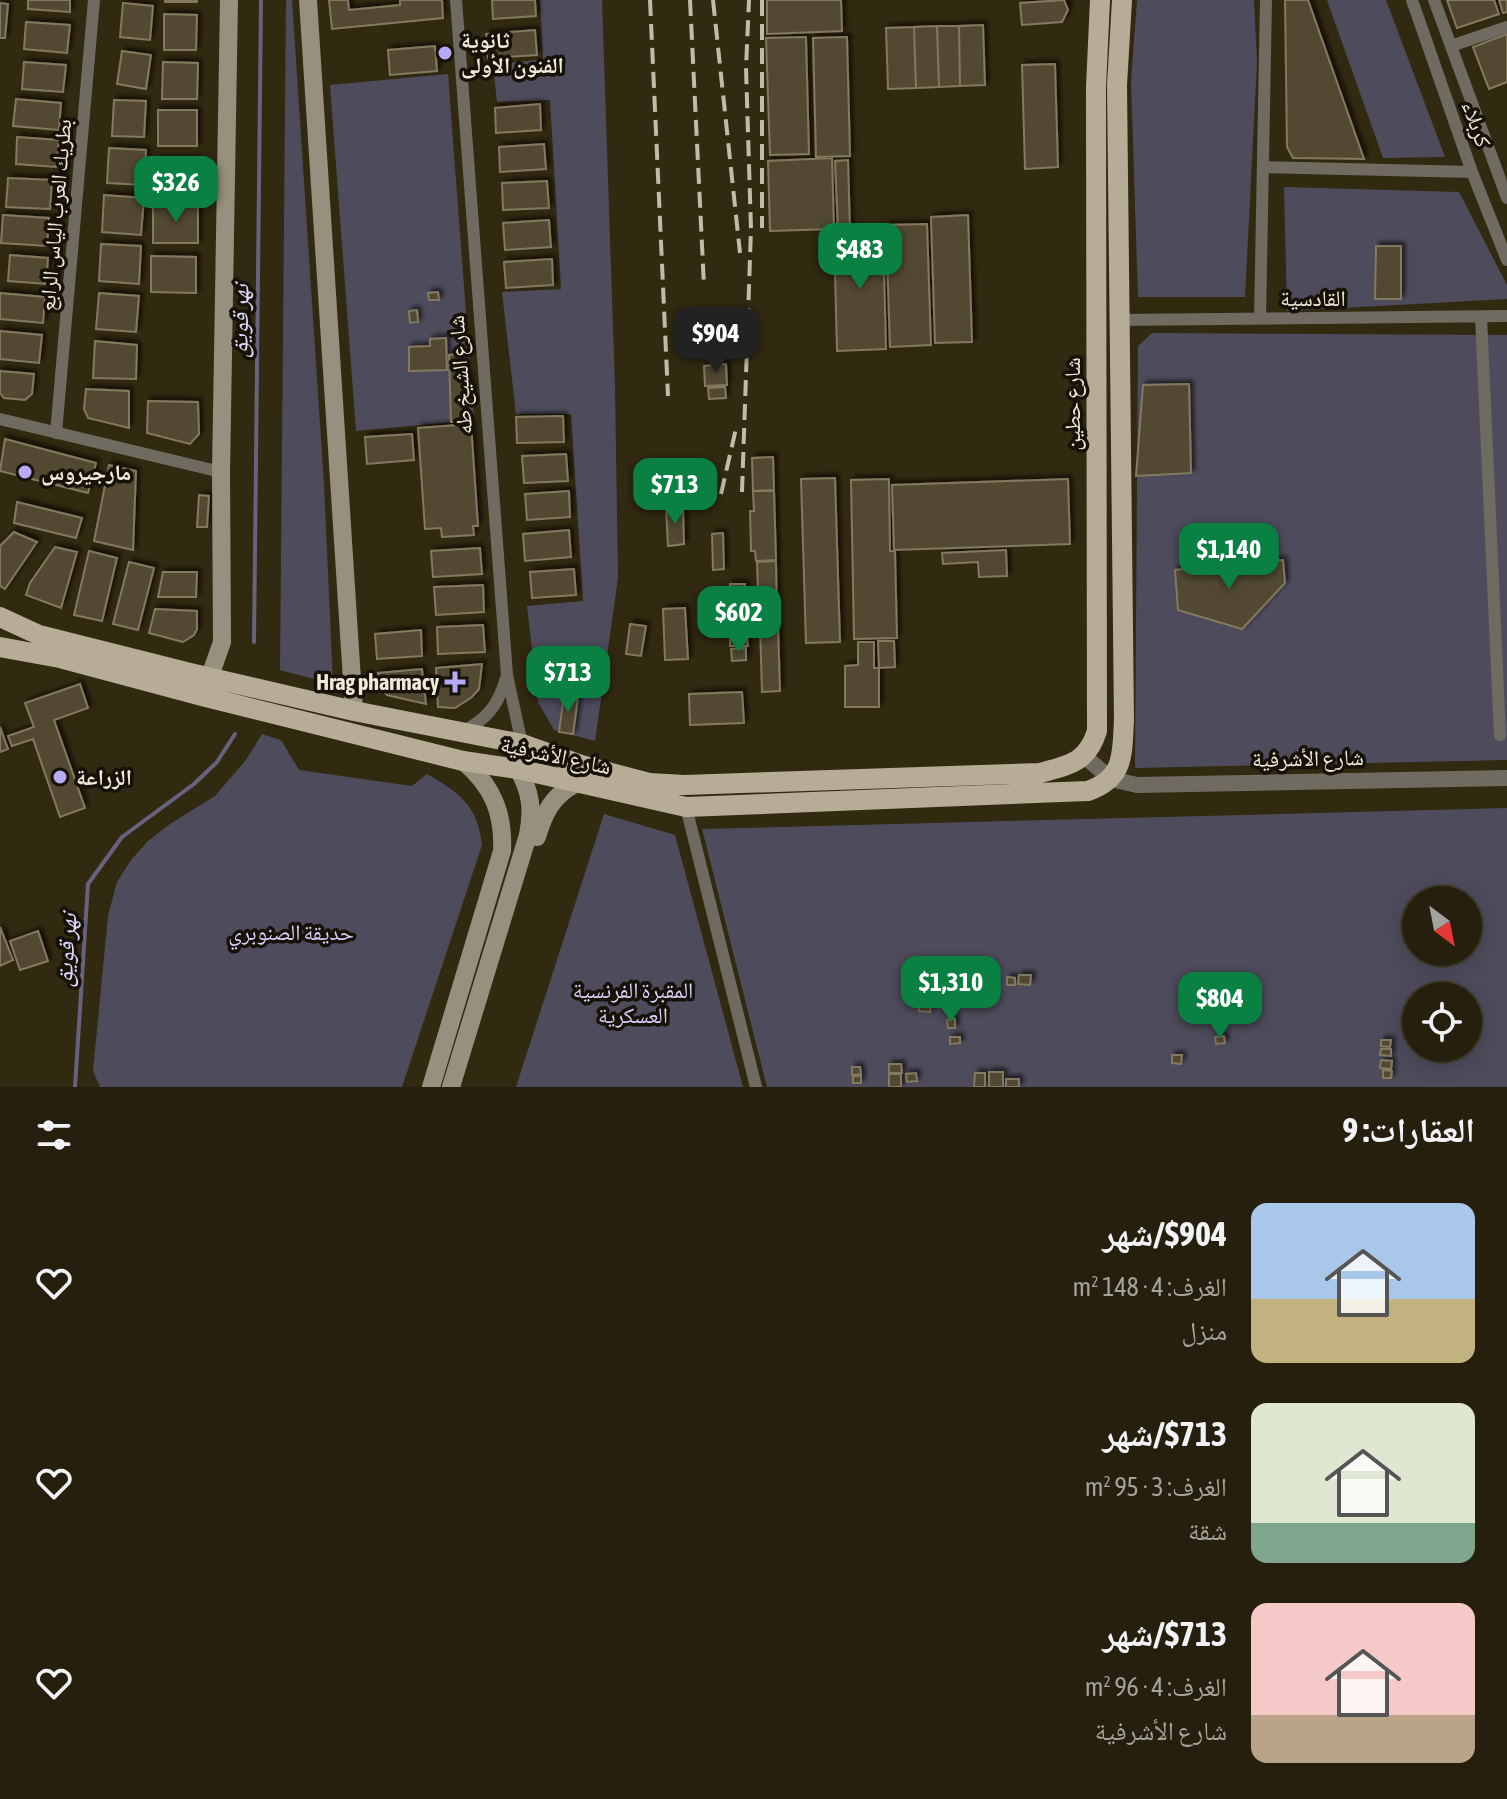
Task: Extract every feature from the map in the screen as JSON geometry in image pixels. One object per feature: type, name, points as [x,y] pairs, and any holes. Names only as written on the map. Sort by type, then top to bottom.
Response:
[{"type":"main road","points":[[210,676],[222,642],[221,472],[229,0]]},
{"type":"main road","points":[[308,0],[354,711]]},
{"type":"main road","name":"شارع حطين","points":[[1084,756],[1097,731],[1096,87],[1100,0]]},
{"type":"main road","points":[[1111,779],[1120,763],[1124,720],[1117,85],[1122,0]]},
{"type":"main road","name":"شارع الأشرفية","points":[[0,617],[39,635],[354,711],[522,744],[581,765],[649,783],[684,785],[1040,773],[1070,764],[1084,756]]},
{"type":"main road","name":"شارع الأشرفية","points":[[0,647],[60,658],[463,761],[518,769],[686,807],[1088,791],[1103,786],[1111,779]]},
{"type":"main road","points":[[451,1087],[528,835],[532,805],[530,792],[518,769],[522,744]]},
{"type":"main road","points":[[431,1087],[502,851],[503,833],[495,800],[487,785],[463,761]]},
{"type":"main road","points":[[508,897],[525,869],[546,810],[563,790],[575,784]]},
{"type":"street","name":"بطريك العرب الياس الرابع","points":[[56,433],[94,0]]},
{"type":"street","name":"شارع الشيخ طه","points":[[456,0],[507,675],[522,744]]},
{"type":"street","points":[[1260,319],[1266,0]]},
{"type":"street","name":"كربلاء","points":[[1412,0],[1472,172],[1507,260]]},
{"type":"street","name":"كربلاء","points":[[1434,0],[1507,198]]},
{"type":"street","points":[[1451,46],[1507,27]]},
{"type":"street","points":[[1263,167],[1472,172]]},
{"type":"street","name":"القادسية","points":[[1119,320],[1507,316]]},
{"type":"street","points":[[1481,317],[1500,735]]},
{"type":"street","points":[[0,419],[221,472]]},
{"type":"street","points":[[460,733],[482,722],[492,712],[501,697],[507,675]]},
{"type":"street","points":[[1084,756],[1111,779]]},
{"type":"street","name":"شارع الأشرفية","points":[[1111,779],[1137,785],[1507,778]]},
{"type":"street","points":[[686,807],[756,1087]]},
{"type":"green space","points":[[286,0],[292,0],[324,484],[333,684],[280,670]]},
{"type":"green space","points":[[540,0],[602,0],[618,578],[595,741],[554,730],[538,702],[527,606],[583,601],[571,414],[516,414],[502,292],[561,289],[550,100],[497,102],[493,65],[543,59]]},
{"type":"green space","points":[[1137,0],[1254,0],[1257,62],[1245,297],[1138,297],[1131,82]]},
{"type":"green space","points":[[1327,0],[1386,0],[1445,157],[1383,158]]},
{"type":"green space","points":[[448,74],[474,420],[356,431],[330,85]]},
{"type":"green space","points":[[1284,187],[1459,192],[1507,285],[1507,299],[1287,311]]},
{"type":"green space","points":[[1152,333],[1507,335],[1507,760],[1135,768],[1138,346]]},
{"type":"green space","name":"حديقة الصنوبري","points":[[262,734],[281,740],[299,770],[412,786],[427,774],[458,795],[472,810],[476,820],[482,845],[402,1087],[100,1087],[93,1071],[108,916],[117,882],[148,841],[215,796],[246,760]]},
{"type":"green space","points":[[1507,808],[1507,1087],[767,1087],[702,829]]},
{"type":"green space","name":"المقبرة الفرنسية العسكرية","points":[[604,814],[675,835],[743,1087],[516,1087]]},
{"type":"building","points":[[28,0],[70,0],[70,12],[28,9]]},
{"type":"building","points":[[197,0],[197,2],[165,2]]},
{"type":"building","points":[[329,0],[348,0],[349,10],[400,5],[400,0],[442,0],[443,18],[332,29]]},
{"type":"building","points":[[492,0],[535,0],[536,16],[493,19]]},
{"type":"building","points":[[767,0],[841,0],[842,31],[767,34]]},
{"type":"building","points":[[1064,0],[1068,10],[1062,22],[1022,25],[1020,3]]},
{"type":"building","points":[[1285,0],[1308,0],[1364,159],[1293,158],[1287,147]]},
{"type":"building","points":[[1447,0],[1494,0],[1499,14],[1457,28]]},
{"type":"building","points":[[1499,0],[1507,0],[1507,12],[1503,13]]},
{"type":"building","points":[[0,3],[8,4],[5,38],[0,38]]},
{"type":"building","points":[[123,3],[153,6],[150,40],[120,37]]},
{"type":"building","points":[[164,14],[197,15],[196,50],[164,50]]},
{"type":"building","points":[[26,22],[70,25],[67,53],[24,49]]},
{"type":"building","points":[[983,25],[985,85],[960,86],[959,26]]},
{"type":"building","points":[[937,26],[939,87],[916,88],[914,27]]},
{"type":"building","points":[[937,26],[959,26],[960,86],[939,87]]},
{"type":"building","points":[[914,27],[916,88],[888,89],[886,28]]},
{"type":"building","points":[[535,30],[537,55],[488,58],[486,34]]},
{"type":"building","points":[[1507,34],[1507,82],[1489,89],[1473,47]]},
{"type":"building","points":[[806,37],[809,154],[770,155],[766,38]]},
{"type":"building","points":[[847,37],[850,156],[816,157],[813,38]]},
{"type":"building","points":[[435,46],[437,71],[390,75],[388,50]]},
{"type":"building","points":[[122,51],[151,55],[146,89],[117,84]]},
{"type":"building","points":[[24,62],[66,65],[63,92],[22,89]]},
{"type":"building","points":[[163,62],[198,63],[197,99],[162,99]]},
{"type":"building","points":[[1055,64],[1058,167],[1025,169],[1022,65]]},
{"type":"building","points":[[16,99],[61,103],[59,130],[13,126]]},
{"type":"building","points":[[114,100],[146,101],[144,137],[112,136]]},
{"type":"building","points":[[540,104],[541,130],[496,133],[495,108]]},
{"type":"building","points":[[158,110],[197,110],[197,146],[158,146]]},
{"type":"building","points":[[17,137],[59,140],[56,167],[16,164]]},
{"type":"building","points":[[544,144],[546,169],[500,172],[499,147]]},
{"type":"building","points":[[109,148],[146,150],[144,185],[107,183]]},
{"type":"building","points":[[832,158],[834,229],[770,231],[768,161]]},
{"type":"building","points":[[156,160],[197,160],[196,195],[156,195]]},
{"type":"building","points":[[848,160],[850,229],[838,230],[835,161]]},
{"type":"building","points":[[8,178],[52,180],[50,209],[6,207]]},
{"type":"building","points":[[547,181],[549,208],[503,210],[502,183]]},
{"type":"building","points":[[104,195],[144,198],[141,235],[102,232]]},
{"type":"building","points":[[153,206],[198,206],[198,243],[153,243]]},
{"type":"building","points":[[3,215],[49,218],[47,246],[1,243]]},
{"type":"building","points":[[968,215],[972,342],[935,343],[931,217]]},
{"type":"building","points":[[549,220],[551,247],[505,250],[503,223]]},
{"type":"building","points":[[927,224],[931,345],[890,347],[886,225]]},
{"type":"building","points":[[883,231],[886,349],[837,351],[834,233]]},
{"type":"building","points":[[101,244],[141,246],[139,284],[99,281]]},
{"type":"building","points":[[1376,246],[1401,246],[1401,299],[1375,299]]},
{"type":"building","points":[[10,255],[48,258],[46,284],[8,281]]},
{"type":"building","points":[[151,256],[196,257],[196,293],[151,292]]},
{"type":"building","points":[[552,259],[553,285],[506,288],[504,262]]},
{"type":"building","points":[[438,292],[439,300],[429,300],[428,293]]},
{"type":"building","points":[[0,293],[45,297],[43,323],[0,319]]},
{"type":"building","points":[[99,293],[139,296],[136,332],[96,329]]},
{"type":"building","points":[[417,310],[418,322],[410,323],[409,311]]},
{"type":"building","points":[[0,331],[42,335],[39,363],[0,359]]},
{"type":"building","points":[[446,338],[447,370],[409,371],[409,347],[430,346],[430,339]]},
{"type":"building","points":[[95,341],[137,345],[136,379],[93,378]]},
{"type":"building","points":[[458,354],[462,378],[469,378],[470,403],[464,403],[462,421],[451,422],[449,355]]},
{"type":"building","points":[[726,364],[727,385],[705,386],[704,366]]},
{"type":"building","points":[[0,371],[34,374],[32,394],[25,400],[4,398],[0,393]]},
{"type":"building","points":[[1189,384],[1191,473],[1136,476],[1143,385]]},
{"type":"building","points":[[725,387],[726,398],[709,399],[708,388]]},
{"type":"building","points":[[86,389],[129,391],[129,428],[88,418],[84,409]]},
{"type":"building","points":[[148,401],[198,402],[199,434],[190,444],[147,433]]},
{"type":"building","points":[[563,416],[564,442],[517,443],[516,417]]},
{"type":"building","points":[[471,424],[478,526],[473,526],[474,535],[442,537],[441,528],[425,529],[418,428]]},
{"type":"building","points":[[412,434],[414,460],[367,464],[365,437]]},
{"type":"building","points":[[5,439],[96,463],[88,493],[0,471]]},
{"type":"building","points":[[566,454],[568,481],[524,483],[522,456]]},
{"type":"building","points":[[773,457],[774,490],[753,491],[752,458]]},
{"type":"building","points":[[109,465],[136,471],[133,550],[94,541]]},
{"type":"building","points":[[835,478],[840,642],[806,643],[801,479]]},
{"type":"building","points":[[889,479],[890,551],[895,551],[897,638],[854,639],[851,480]]},
{"type":"building","points":[[1068,479],[1070,544],[894,550],[892,485]]},
{"type":"building","points":[[569,491],[570,517],[527,520],[525,494]]},
{"type":"building","points":[[753,491],[774,491],[776,560],[756,561],[755,551],[751,551]]},
{"type":"building","points":[[199,495],[209,496],[207,527],[197,527]]},
{"type":"building","points":[[17,502],[82,518],[76,538],[14,523]]},
{"type":"building","points":[[683,506],[684,544],[668,546],[666,507]]},
{"type":"building","points":[[569,530],[571,557],[525,561],[523,534]]},
{"type":"building","points":[[14,532],[37,542],[5,589],[0,586],[0,546]]},
{"type":"building","points":[[723,533],[724,569],[713,570],[712,534]]},
{"type":"building","points":[[55,547],[77,552],[61,608],[26,595],[30,583]]},
{"type":"building","points":[[480,548],[482,574],[433,577],[431,551]]},
{"type":"building","points":[[1006,550],[1007,576],[979,577],[978,562],[943,564],[942,553]]},
{"type":"building","points":[[89,551],[117,558],[102,621],[74,615]]},
{"type":"building","points":[[1283,560],[1285,583],[1242,629],[1178,610],[1175,570]]},
{"type":"building","points":[[776,561],[777,622],[759,623],[757,562]]},
{"type":"building","points":[[129,562],[154,568],[138,630],[113,624]]},
{"type":"building","points":[[574,569],[576,595],[532,598],[530,572]]},
{"type":"building","points":[[163,572],[197,572],[196,597],[158,597]]},
{"type":"building","points":[[730,584],[745,584],[744,596],[739,595],[739,606],[733,606],[733,611],[723,611],[724,598],[730,598]]},
{"type":"building","points":[[483,585],[484,612],[436,615],[434,587]]},
{"type":"building","points":[[685,608],[688,659],[665,660],[663,609]]},
{"type":"building","points":[[155,609],[197,611],[194,635],[183,642],[149,633]]},
{"type":"building","points":[[630,624],[646,626],[641,656],[626,654]]},
{"type":"building","points":[[483,625],[485,652],[438,654],[437,627]]},
{"type":"building","points":[[760,626],[778,626],[780,691],[762,692]]},
{"type":"building","points":[[421,630],[422,656],[377,659],[375,634]]},
{"type":"building","points":[[730,635],[747,635],[748,646],[730,646]]},
{"type":"building","points":[[878,641],[894,641],[895,667],[879,668]]},
{"type":"building","points":[[858,642],[874,642],[874,668],[879,668],[879,707],[845,707],[845,666],[858,665]]},
{"type":"building","points":[[746,648],[746,660],[732,661],[731,649]]},
{"type":"building","points":[[482,664],[479,689],[472,697],[455,708],[438,707],[436,668]]},
{"type":"building","points":[[566,666],[582,668],[579,691],[564,689]]},
{"type":"building","points":[[422,669],[426,704],[387,695],[379,686],[378,673]]},
{"type":"building","name":"الزراعة","points":[[80,684],[88,708],[54,720],[85,808],[60,817],[33,739],[12,746],[8,736],[34,727],[25,703]]},
{"type":"building","points":[[742,692],[744,723],[690,725],[689,694]]},
{"type":"building","points":[[564,695],[578,697],[573,734],[559,732]]},
{"type":"building","points":[[0,727],[8,749],[0,752]]},
{"type":"building","points":[[0,927],[13,960],[0,966]]},
{"type":"building","points":[[38,931],[48,961],[20,970],[10,941]]},
{"type":"building","points":[[951,970],[965,971],[964,988],[950,987]]},
{"type":"building","points":[[1019,975],[1031,975],[1030,985],[1018,984]]},
{"type":"building","points":[[1007,977],[1015,978],[1015,985],[1007,985]]},
{"type":"building","points":[[972,980],[985,980],[985,988],[972,988]]},
{"type":"building","points":[[919,982],[932,983],[931,994],[936,995],[936,1004],[931,1004],[930,1012],[919,1011],[919,1004],[913,1004],[913,995],[918,996]]},
{"type":"building","points":[[973,990],[986,991],[985,998],[973,997]]},
{"type":"building","points":[[955,1019],[955,1028],[948,1028],[947,1020]]},
{"type":"building","points":[[1224,1036],[1225,1043],[1216,1044],[1215,1037]]},
{"type":"building","points":[[950,1037],[960,1037],[960,1043],[950,1044]]},
{"type":"building","points":[[1381,1040],[1391,1040],[1390,1047],[1381,1046]]},
{"type":"building","points":[[1381,1049],[1391,1049],[1391,1056],[1380,1055]]},
{"type":"building","points":[[1172,1055],[1182,1055],[1181,1064],[1172,1063]]},
{"type":"building","points":[[1381,1060],[1392,1061],[1391,1069],[1380,1068]]},
{"type":"building","points":[[889,1064],[901,1064],[902,1073],[889,1073]]},
{"type":"building","points":[[852,1067],[860,1067],[861,1074],[852,1075]]},
{"type":"building","points":[[1383,1070],[1392,1071],[1391,1078],[1383,1078]]},
{"type":"building","points":[[989,1072],[1003,1072],[1003,1087],[989,1087]]},
{"type":"building","points":[[916,1073],[917,1081],[907,1082],[906,1074]]},
{"type":"building","points":[[975,1073],[985,1073],[985,1087],[974,1087]]},
{"type":"building","points":[[889,1074],[901,1074],[901,1087],[889,1087]]},
{"type":"building","points":[[853,1076],[861,1076],[861,1083],[853,1083]]},
{"type":"building","points":[[1006,1079],[1019,1079],[1019,1087],[1006,1087]]},
{"type":"waterway","name":"نهر قويق","points":[[254,642],[261,0]]},
{"type":"waterway","name":"نهر قويق","points":[[75,1087],[88,884],[122,837],[194,784],[217,762],[235,734]]},
{"type":"railway","points":[[650,0],[668,396]]},
{"type":"railway","points":[[690,0],[704,286]]},
{"type":"railway","points":[[713,0],[740,253]]},
{"type":"railway","points":[[742,492],[751,229],[746,68],[749,0]]},
{"type":"railway","points":[[762,0],[762,228]]},
{"type":"railway","points":[[721,494],[737,424]]},
{"type":"place","name":"ثانوية الفنون الأولى","points":[[445,53]]},
{"type":"place","name":"مارجيروس","points":[[25,472]]},
{"type":"place","name":"Hrag pharmacy","points":[[455,682]]},
{"type":"place","name":"الزراعة","points":[[60,777]]}]
